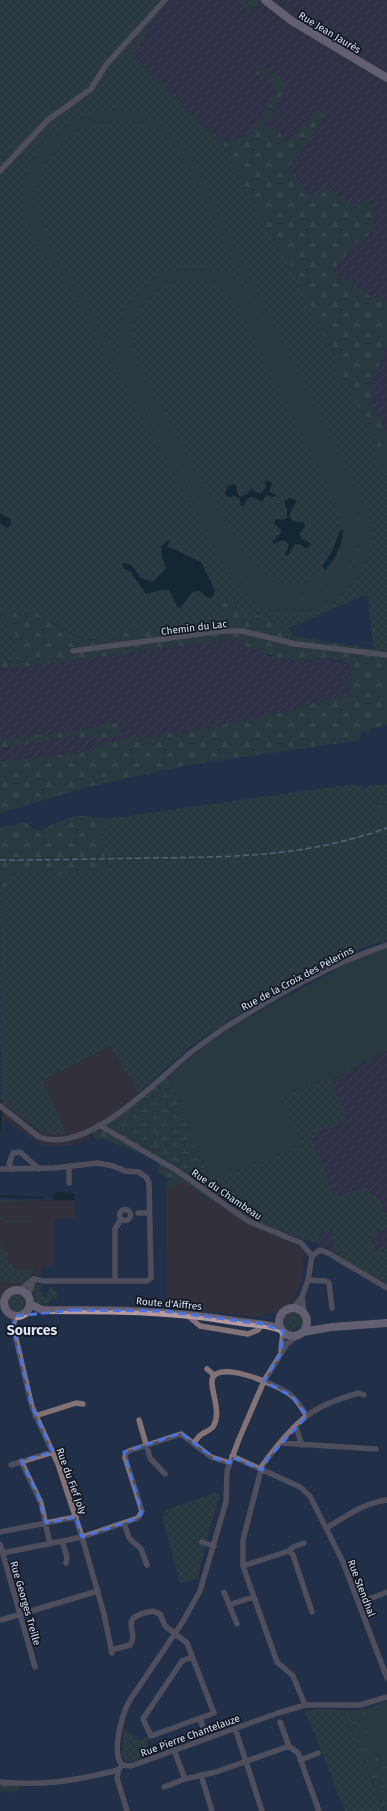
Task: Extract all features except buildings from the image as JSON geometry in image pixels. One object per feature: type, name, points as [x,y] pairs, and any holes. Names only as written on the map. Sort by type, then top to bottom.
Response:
[{"type":"main road","name":"Rue Jean Jaurès","points":[[265,0],[292,21],[387,78]]},
{"type":"main road","points":[[20,1290],[29,1300],[25,1313],[8,1314],[2,1306],[8,1294],[13,1291],[20,1290]]},
{"type":"main road","name":"Route d'Aiffres","points":[[29,1300],[40,1309],[148,1310],[185,1313],[262,1324],[282,1330]]},
{"type":"main road","points":[[332,1326],[319,1324],[293,1308],[285,1310],[279,1323],[282,1330],[289,1335],[300,1334],[332,1326],[387,1323]]},
{"type":"main road","name":"Route d'Aiffres","points":[[25,1313],[56,1313],[74,1310]]},
{"type":"main road","points":[[300,1334],[307,1326],[305,1315]]},
{"type":"main road","points":[[262,1324],[281,1316]]},
{"type":"street","points":[[0,170],[48,120],[91,89],[106,65],[165,0]]},
{"type":"street","name":"Chemin du Lac","points":[[73,651],[222,631],[242,631],[296,644],[387,655]]},
{"type":"street","name":"Rue de la Croix des Pèlerins","points":[[0,1106],[39,1137],[45,1139],[52,1140],[72,1136],[99,1125],[130,1106],[188,1054],[240,1018],[269,1001],[348,960],[387,945]]},
{"type":"street","name":"Rue du Chambeau","points":[[99,1125],[176,1170],[248,1221],[301,1244],[312,1256]]},
{"type":"street","points":[[13,1169],[9,1164],[13,1153],[20,1152],[39,1169]]},
{"type":"street","points":[[0,1169],[39,1169],[98,1163],[113,1166],[125,1172],[139,1172],[147,1178],[149,1183],[151,1278],[146,1281],[44,1281],[34,1279],[20,1290]]},
{"type":"street","points":[[69,1167],[69,1183]]},
{"type":"street","points":[[138,1213],[149,1213]]},
{"type":"street","points":[[115,1281],[115,1229],[121,1219]]},
{"type":"street","points":[[293,1308],[302,1297],[308,1280],[312,1256],[318,1251],[323,1251],[387,1288]]},
{"type":"street","points":[[29,1300],[34,1279]]},
{"type":"street","points":[[308,1280],[326,1281],[329,1283],[332,1308]]},
{"type":"street","points":[[302,1297],[305,1315]]},
{"type":"street","points":[[185,1313],[200,1326],[248,1334],[258,1330],[262,1324]]},
{"type":"street","name":"Rue du Fief Joly","points":[[8,1314],[13,1326],[35,1416],[53,1452],[76,1517],[98,1591],[111,1652],[130,1645],[133,1639],[131,1628],[132,1621],[137,1615],[151,1611],[159,1613],[165,1626],[176,1634]]},
{"type":"street","points":[[281,1353],[282,1330]]},
{"type":"street","points":[[127,1811],[117,1778],[121,1767],[118,1756],[119,1728],[123,1714],[134,1694],[176,1634],[200,1591],[226,1502],[226,1476],[232,1456],[264,1381],[287,1344],[300,1334]]},
{"type":"street","points":[[207,1369],[214,1375]]},
{"type":"street","points":[[214,1375],[222,1372],[249,1376],[264,1381],[293,1396],[307,1416]]},
{"type":"street","points":[[194,1443],[202,1434],[212,1429],[215,1423],[217,1406],[212,1381],[214,1375]]},
{"type":"street","points":[[305,1705],[293,1676],[277,1662],[243,1566],[242,1540],[262,1466],[281,1443],[307,1416],[334,1401],[361,1394]]},
{"type":"street","points":[[35,1416],[76,1404],[83,1404]]},
{"type":"street","points":[[139,1420],[151,1460],[165,1474]]},
{"type":"street","points":[[296,1427],[302,1445]]},
{"type":"street","points":[[3,1553],[82,1537],[138,1518],[142,1513],[142,1508],[125,1454],[128,1450],[180,1434],[211,1457],[230,1463]]},
{"type":"street","points":[[281,1443],[376,1449]]},
{"type":"street","points":[[11,1465],[53,1452]]},
{"type":"street","name":"Rue Stendhal","points":[[232,1456],[300,1487],[307,1492],[314,1502],[343,1562],[387,1678]]},
{"type":"street","points":[[21,1461],[25,1472],[37,1493],[46,1523],[50,1544]]},
{"type":"street","points":[[326,1528],[354,1510],[387,1500]]},
{"type":"street","points":[[0,1532],[76,1517]]},
{"type":"street","points":[[124,1523],[129,1538],[141,1549],[147,1565]]},
{"type":"street","points":[[62,1541],[67,1557],[66,1563]]},
{"type":"street","points":[[202,1542],[214,1546]]},
{"type":"street","points":[[243,1566],[284,1551],[289,1551],[293,1546],[304,1542]]},
{"type":"street","name":"Rue Georges Treille","points":[[0,1544],[35,1667]]},
{"type":"street","points":[[289,1551],[293,1555],[312,1612]]},
{"type":"street","points":[[1,1620],[98,1591]]},
{"type":"street","points":[[224,1592],[237,1624]]},
{"type":"street","points":[[359,1603],[387,1592]]},
{"type":"street","points":[[229,1606],[253,1597]]},
{"type":"street","points":[[176,1634],[187,1643],[214,1714],[151,1736],[143,1720],[182,1661],[192,1657]]},
{"type":"street","name":"Rue Pierre Chantelauze","points":[[0,1782],[23,1784],[56,1783],[87,1778],[121,1767],[131,1766],[235,1728],[305,1705],[360,1705],[387,1697]]},
{"type":"street","points":[[200,1719],[207,1738]]},
{"type":"street","points":[[280,1722],[289,1746],[296,1750],[319,1811]]},
{"type":"street","points":[[235,1728],[262,1811]]},
{"type":"street","points":[[164,1788],[200,1775],[216,1772],[289,1746]]},
{"type":"street","points":[[174,1750],[185,1780]]},
{"type":"street","points":[[300,1760],[318,1753]]},
{"type":"street","points":[[200,1775],[212,1811]]},
{"type":"highlighted area","points":[[74,1310],[163,1311],[262,1324],[283,1331],[281,1353],[264,1381],[293,1397],[307,1416],[268,1458],[262,1470],[232,1457],[230,1463],[214,1458],[181,1433],[124,1452],[142,1513],[138,1518],[82,1537],[76,1517],[46,1523],[37,1493],[21,1461],[53,1452],[32,1407],[13,1326],[16,1316]]},
{"type":"shaded area","points":[[161,0],[387,0],[387,299],[371,297],[333,271],[358,242],[365,199],[356,208],[314,200],[288,168],[323,118],[314,115],[309,117],[306,125],[298,128],[295,136],[287,142],[281,138],[281,133],[265,126],[285,89],[262,72],[272,82],[274,92],[270,105],[265,110],[250,135],[231,140],[223,144],[122,44]]},
{"type":"shaded area","points":[[387,348],[387,432],[372,407],[372,380]]},
{"type":"shaded area","points":[[267,480],[272,483],[269,492],[276,495],[274,497],[266,495],[262,502],[254,497],[250,497],[246,500],[244,506],[241,506],[239,498],[235,496],[229,497],[225,494],[227,487],[233,484],[236,485],[240,497],[247,494],[251,488],[257,493],[261,493],[266,488],[265,482]]},
{"type":"shaded area","points":[[289,498],[294,499],[296,502],[290,513],[290,518],[296,522],[304,522],[305,527],[299,534],[302,539],[311,544],[306,548],[299,544],[295,544],[288,556],[285,554],[289,545],[287,542],[282,540],[274,544],[272,541],[281,533],[281,530],[274,523],[276,519],[283,520],[287,518],[287,509],[284,502]]},
{"type":"shaded area","points":[[0,513],[10,519],[11,524],[7,528],[0,523]]},
{"type":"shaded area","points":[[340,530],[343,530],[340,547],[325,570],[322,566],[333,550]]},
{"type":"shaded area","points":[[168,540],[170,541],[167,546],[201,562],[215,590],[213,597],[208,598],[199,591],[195,591],[181,607],[178,608],[169,590],[146,594],[130,571],[124,569],[122,563],[129,564],[141,578],[153,582],[166,568],[162,558],[161,546]]},
{"type":"shaded area","points":[[231,639],[245,644],[268,656],[284,657],[292,662],[307,662],[324,658],[350,665],[354,673],[347,680],[351,698],[345,697],[317,702],[292,710],[181,734],[171,733],[160,738],[136,737],[110,742],[79,753],[0,761],[0,670]]},
{"type":"shaded area","points":[[110,1046],[143,1099],[106,1125],[89,1132],[89,1139],[67,1146],[42,1146],[4,1119],[0,1142],[0,1098],[35,1129],[66,1133],[43,1080]]},
{"type":"shaded area","points":[[387,1050],[387,1284],[321,1248],[317,1243],[264,1227],[230,1207],[233,1204],[220,1196],[212,1187],[210,1181],[281,1096],[331,1080]]},
{"type":"shaded area","points":[[182,1181],[205,1198],[216,1198],[302,1249],[304,1260],[303,1271],[295,1300],[278,1311],[256,1317],[167,1306],[166,1191]]},
{"type":"shaded area","points":[[56,1192],[74,1193],[74,1200],[54,1200],[53,1196]]},
{"type":"shaded area","points":[[0,1200],[75,1201],[75,1219],[59,1218],[53,1223],[53,1266],[46,1266],[42,1269],[33,1294],[21,1287],[13,1287],[6,1292],[0,1305]]},
{"type":"green space","points":[[0,0],[161,0],[134,37],[168,0],[171,0],[147,28],[147,34],[133,55],[223,144],[270,232],[275,236],[275,240],[290,262],[296,274],[339,367],[334,381],[344,377],[378,443],[374,454],[387,472],[387,651],[377,650],[373,645],[368,596],[360,597],[290,628],[287,624],[278,627],[270,624],[245,620],[240,614],[234,601],[222,612],[223,619],[205,624],[193,622],[183,627],[153,633],[130,630],[115,634],[109,640],[82,639],[56,623],[36,614],[25,622],[2,620],[14,631],[22,659],[0,662]]},
{"type":"green space","points":[[237,0],[257,1],[248,15],[249,10]]},
{"type":"green space","points":[[259,64],[284,79],[285,89],[275,106],[277,108],[276,115],[266,122],[265,126],[281,133],[281,138],[287,142],[295,136],[298,128],[306,125],[309,117],[318,110],[324,115],[315,132],[288,168],[314,199],[326,186],[356,208],[365,199],[368,199],[373,213],[373,228],[361,244],[358,242],[333,271],[371,297],[387,299],[387,348],[372,380],[372,407],[387,432],[387,472],[374,454],[378,443],[344,378],[334,381],[335,372],[339,367],[290,262],[277,244],[275,236],[270,232],[223,144],[231,140],[250,135],[272,99],[274,91],[271,82],[263,73],[257,75],[254,73],[254,70]]},
{"type":"green space","points":[[112,109],[124,110],[147,116],[167,128],[184,145],[191,155],[369,515],[372,526],[372,536],[367,557],[357,577],[344,593],[328,605],[309,612],[290,614],[271,610],[253,601],[236,586],[67,284],[40,251],[33,238],[25,214],[24,192],[28,171],[37,153],[50,137],[68,124],[88,115]],"holes":[[[120,121],[147,126],[162,135],[169,140],[180,155],[225,242],[356,508],[361,524],[362,534],[359,551],[352,566],[342,579],[329,589],[314,596],[298,600],[281,600],[265,595],[250,586],[232,565],[87,303],[56,256],[43,227],[38,207],[37,189],[43,168],[52,153],[67,137],[80,128]]]},
{"type":"green space","points":[[185,267],[210,269],[226,273],[246,288],[355,508],[360,534],[357,551],[349,567],[338,580],[324,590],[309,596],[292,599],[275,597],[259,591],[249,584],[240,574],[223,550],[197,499],[122,364],[118,347],[118,330],[130,300],[141,288],[154,278],[169,271]],"holes":[[[179,279],[207,282],[215,286],[229,297],[241,312],[340,515],[341,531],[338,547],[331,561],[321,573],[309,581],[295,584],[279,582],[264,573],[243,550],[184,449],[145,378],[132,350],[131,336],[136,316],[140,308],[161,288]]]},
{"type":"green space","points":[[228,597],[231,599],[245,620],[260,615],[278,627],[287,624],[293,636],[387,651],[387,725],[371,728],[370,731],[361,733],[360,740],[188,765],[88,787],[0,813],[0,761],[79,753],[110,742],[136,737],[160,738],[163,733],[181,734],[292,710],[317,702],[345,697],[351,698],[347,680],[354,673],[350,665],[338,660],[325,658],[300,662],[284,657],[281,661],[277,660],[274,655],[264,654],[231,639],[0,670],[0,662],[22,659],[14,631],[2,620],[1,610],[16,612],[19,621],[24,622],[24,612],[33,613],[49,620],[69,633],[87,640],[109,640],[119,631],[139,630],[153,633],[183,627],[193,622],[205,624],[223,619],[222,604]]},
{"type":"green space","points":[[117,723],[122,732],[121,737],[69,737],[0,748],[0,740],[73,731]]},
{"type":"green space","points":[[354,784],[366,789],[368,786],[387,784],[385,818],[387,821],[387,940],[361,948],[249,1007],[189,1047],[139,1093],[110,1046],[43,1080],[66,1133],[52,1135],[40,1132],[1,1100],[0,889],[13,871],[51,869],[53,876],[111,868],[103,849],[101,838],[107,819]]},
{"type":"green space","points":[[382,803],[387,804],[387,821],[385,818],[382,818],[376,810],[376,806],[381,806]]},
{"type":"green space","points":[[74,816],[88,816],[107,819],[102,833],[101,844],[104,855],[111,868],[53,876],[51,869],[13,871],[10,883],[0,889],[0,827],[25,822],[34,830],[40,831]]},
{"type":"green space","points":[[387,947],[387,1050],[331,1080],[323,1080],[281,1096],[302,1146],[210,1181],[170,1075],[207,1044],[245,1019],[358,958]]},
{"type":"green space","points":[[170,1075],[212,1187],[111,1126],[106,1125],[134,1106]]},
{"type":"green space","points":[[323,1080],[331,1080],[347,1121],[310,1134],[335,1198],[368,1187],[372,1195],[376,1195],[387,1215],[387,1228],[368,1237],[378,1253],[387,1248],[387,1283],[334,1254],[332,1230],[318,1233],[319,1239],[313,1242],[270,1228],[230,1207],[233,1204],[216,1192],[210,1181],[301,1146],[281,1096]]},
{"type":"green space","points":[[106,1125],[111,1126],[212,1187],[220,1196],[209,1200],[182,1181],[166,1191],[167,1177],[157,1172],[161,1162],[107,1140],[94,1138],[92,1131],[101,1131]]},
{"type":"green space","points":[[0,1200],[4,1200],[44,1201],[0,1202]]},
{"type":"green space","points":[[0,1215],[4,1220],[34,1220],[34,1222],[4,1222],[0,1220]]},
{"type":"green space","points":[[0,1243],[2,1248],[7,1251],[8,1264],[13,1265],[14,1270],[6,1283],[0,1280]]},
{"type":"green space","points":[[32,1266],[34,1269],[32,1274],[23,1284],[7,1283],[15,1270],[31,1270]]},
{"type":"green space","points":[[41,1284],[40,1292],[43,1292],[44,1297],[47,1297],[47,1293],[49,1293],[49,1288],[46,1287],[53,1287],[53,1290],[57,1290],[57,1299],[49,1299],[49,1302],[47,1303],[50,1307],[39,1306],[34,1301],[33,1290],[37,1285]]},
{"type":"green space","points":[[13,1294],[21,1294],[26,1299],[24,1310],[21,1312],[13,1312],[8,1307],[8,1299]]},
{"type":"green space","points":[[291,1311],[299,1313],[303,1319],[303,1325],[297,1328],[297,1332],[287,1330],[283,1325],[285,1315]]},
{"type":"green space","points":[[215,1493],[220,1493],[207,1540],[203,1540],[201,1545],[205,1547],[197,1578],[180,1583],[162,1517],[166,1510]]},
{"type":"green space","points":[[387,1701],[387,1811],[385,1811],[344,1711],[366,1709]]},
{"type":"green space","points":[[387,1705],[387,1754],[378,1758],[361,1715]]},
{"type":"green space","points":[[322,1709],[343,1710],[384,1811],[345,1811],[305,1711]]},
{"type":"green space","points":[[123,1728],[139,1740],[148,1736],[149,1739],[146,1745],[150,1755],[130,1762],[126,1761],[122,1756]]},
{"type":"green space","points":[[0,1783],[18,1786],[19,1789],[14,1793],[5,1790],[0,1792]]},
{"type":"waterway","points":[[0,1133],[1,1111]]},
{"type":"waterway","points":[[0,1196],[43,1198]]},
{"type":"railway","points":[[0,860],[210,857],[269,854],[327,845],[357,838],[387,828]]},
{"type":"district","name":"Sources","points":[[32,1330]]}]
